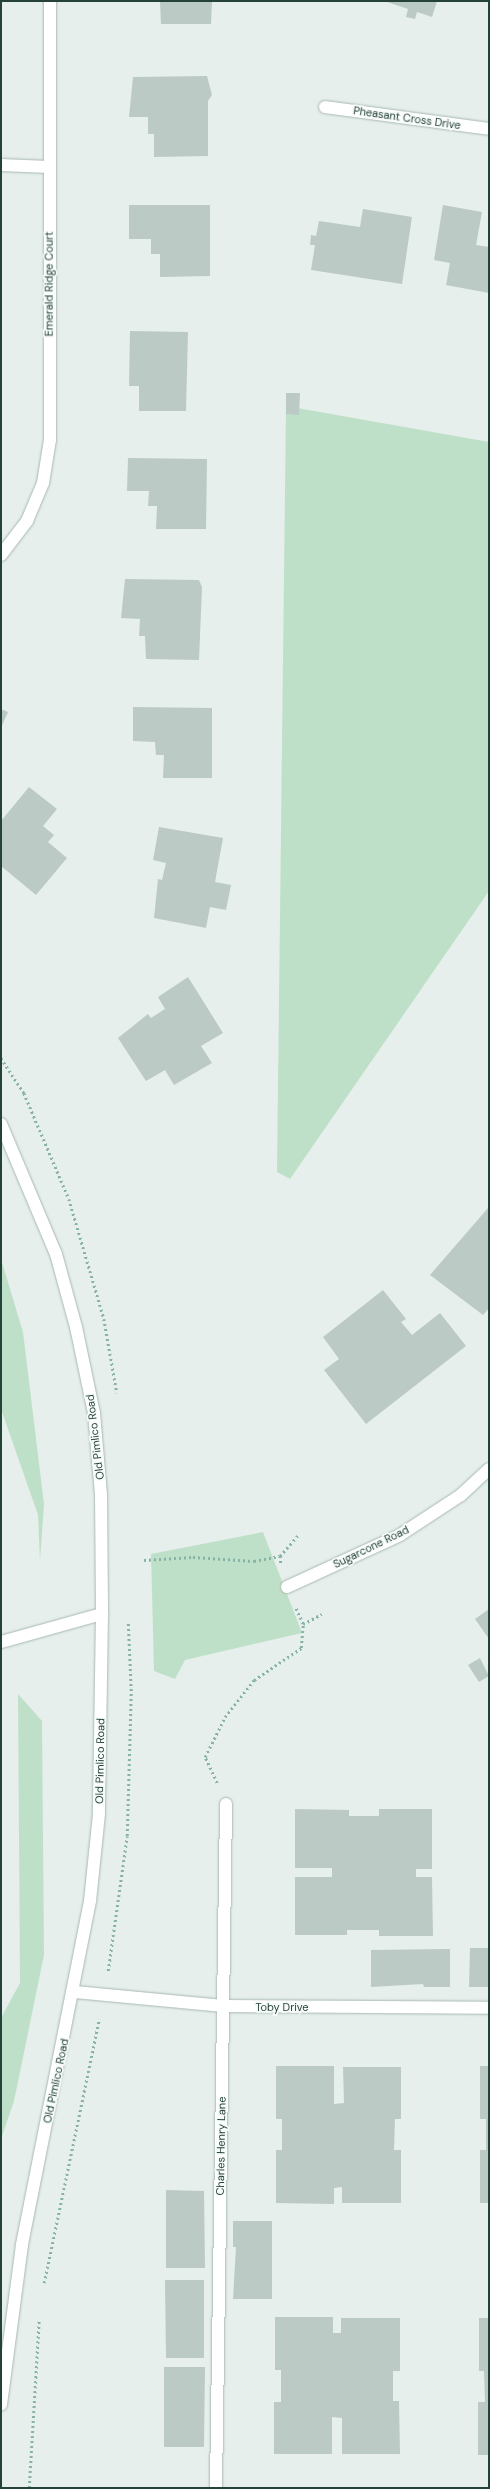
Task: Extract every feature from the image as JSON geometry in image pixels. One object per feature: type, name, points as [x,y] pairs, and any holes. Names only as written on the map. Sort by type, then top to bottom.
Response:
[{"type":"street","name":"Emerald Ridge Court","points":[[1,555],[27,521],[43,483],[50,440],[50,1]]},
{"type":"street","name":"Pheasant Cross Drive","points":[[325,107],[489,129]]},
{"type":"street","points":[[1,165],[49,167]]},
{"type":"street","name":"Old Pimlico Road","points":[[1,1124],[56,1254],[76,1327],[95,1421],[101,1494],[102,1614],[99,1814],[90,1901],[75,1992],[22,2245],[1,2405]]},
{"type":"street","name":"Sugarcone Road","points":[[287,1587],[400,1534],[461,1494],[489,1469]]},
{"type":"street","points":[[1,1642],[102,1614]]},
{"type":"street","name":"Charles Henry Lane","points":[[216,2488],[226,1804]]},
{"type":"street","name":"Toby Drive","points":[[75,1992],[223,2006],[489,2008]]},
{"type":"path","points":[[144,1560],[193,1557],[254,1561],[280,1556],[298,1535]]},
{"type":"path","points":[[226,1804],[205,1758],[225,1717],[254,1680],[301,1648],[303,1624],[287,1587],[280,1556]]},
{"type":"path","points":[[303,1624],[322,1614]]},
{"type":"green space","points":[[286,406],[489,442],[489,891],[290,1179],[277,1172]]},
{"type":"green space","points":[[1,1259],[23,1332],[44,1504],[40,1561],[38,1515],[1,1409]]},
{"type":"green space","points":[[263,1532],[302,1633],[185,1660],[175,1679],[154,1671],[151,1554]]},
{"type":"green space","points":[[18,1694],[42,1721],[44,1955],[14,2101],[1,2139],[1,2018],[20,1983]]},
{"type":"building","points":[[160,1],[212,1],[211,24],[161,24]]},
{"type":"building","points":[[384,1],[437,1],[432,17],[417,12],[415,19],[406,17],[408,9]]},
{"type":"building","points":[[207,76],[212,95],[208,101],[208,156],[154,157],[154,134],[148,134],[148,117],[129,117],[133,77]]},
{"type":"building","points":[[129,205],[210,205],[210,276],[160,277],[160,254],[151,254],[151,239],[129,239]]},
{"type":"building","points":[[443,205],[482,212],[476,245],[489,247],[489,293],[446,285],[450,263],[434,260]]},
{"type":"building","points":[[363,209],[412,217],[402,284],[311,270],[315,245],[310,245],[311,235],[316,236],[319,221],[360,227]]},
{"type":"building","points":[[130,331],[188,332],[186,411],[139,411],[139,386],[129,386]]},
{"type":"building","points":[[286,393],[300,393],[299,415],[286,414]]},
{"type":"building","points":[[128,458],[207,459],[206,529],[156,529],[157,506],[148,506],[149,491],[127,491]]},
{"type":"building","points":[[125,579],[199,580],[202,587],[199,660],[146,659],[145,636],[139,636],[140,619],[121,618]]},
{"type":"building","points":[[133,707],[212,708],[212,778],[163,778],[164,755],[156,755],[155,742],[133,741]]},
{"type":"building","points":[[1,709],[8,712],[1,728]]},
{"type":"building","points":[[29,787],[57,809],[43,826],[54,835],[48,842],[67,858],[36,895],[1,866],[1,821]]},
{"type":"building","points":[[159,827],[223,838],[215,882],[231,885],[226,910],[210,907],[206,928],[154,918],[158,879],[162,880],[166,863],[153,860]]},
{"type":"building","points":[[188,977],[223,1033],[201,1046],[212,1063],[174,1085],[165,1070],[146,1081],[118,1038],[148,1014],[151,1018],[165,1009],[158,997]]},
{"type":"building","points":[[488,1208],[489,1308],[483,1315],[430,1275]]},
{"type":"building","points":[[383,1290],[406,1319],[401,1322],[412,1335],[440,1313],[466,1346],[366,1424],[324,1370],[339,1359],[323,1337]]},
{"type":"building","points":[[489,1609],[489,1639],[475,1619]]},
{"type":"building","points":[[480,1658],[489,1676],[479,1682],[468,1665]]},
{"type":"building","points":[[295,1809],[349,1810],[349,1816],[379,1816],[379,1809],[432,1809],[432,1869],[416,1869],[416,1877],[432,1877],[433,1936],[379,1936],[379,1930],[347,1930],[347,1935],[295,1935],[295,1877],[332,1877],[332,1868],[295,1868]]},
{"type":"building","points":[[470,1948],[489,1948],[489,1987],[469,1987]]},
{"type":"building","points":[[450,1949],[450,1987],[424,1987],[423,1984],[371,1987],[371,1950]]},
{"type":"building","points":[[276,2066],[334,2066],[334,2104],[344,2103],[343,2067],[401,2067],[401,2119],[395,2119],[394,2150],[401,2150],[401,2203],[342,2203],[342,2187],[334,2188],[334,2204],[276,2203],[276,2150],[282,2150],[282,2119],[276,2119]]},
{"type":"building","points":[[480,2066],[489,2066],[489,2203],[480,2203],[480,2150],[486,2150],[486,2119],[480,2119]]},
{"type":"building","points":[[166,2190],[204,2191],[205,2268],[166,2268]]},
{"type":"building","points":[[233,2221],[272,2221],[272,2299],[233,2299],[236,2247],[233,2247]]},
{"type":"building","points":[[165,2280],[204,2280],[204,2358],[166,2358]]},
{"type":"building","points":[[275,2317],[333,2317],[333,2333],[341,2333],[341,2318],[400,2318],[400,2371],[393,2371],[393,2401],[399,2401],[400,2454],[342,2454],[342,2418],[332,2417],[332,2454],[274,2454],[274,2402],[281,2402],[281,2370],[275,2370]]},
{"type":"building","points":[[479,2318],[489,2318],[489,2455],[478,2455],[478,2402],[485,2402],[484,2371],[479,2371]]},
{"type":"building","points":[[164,2367],[205,2367],[204,2447],[164,2447]]}]
